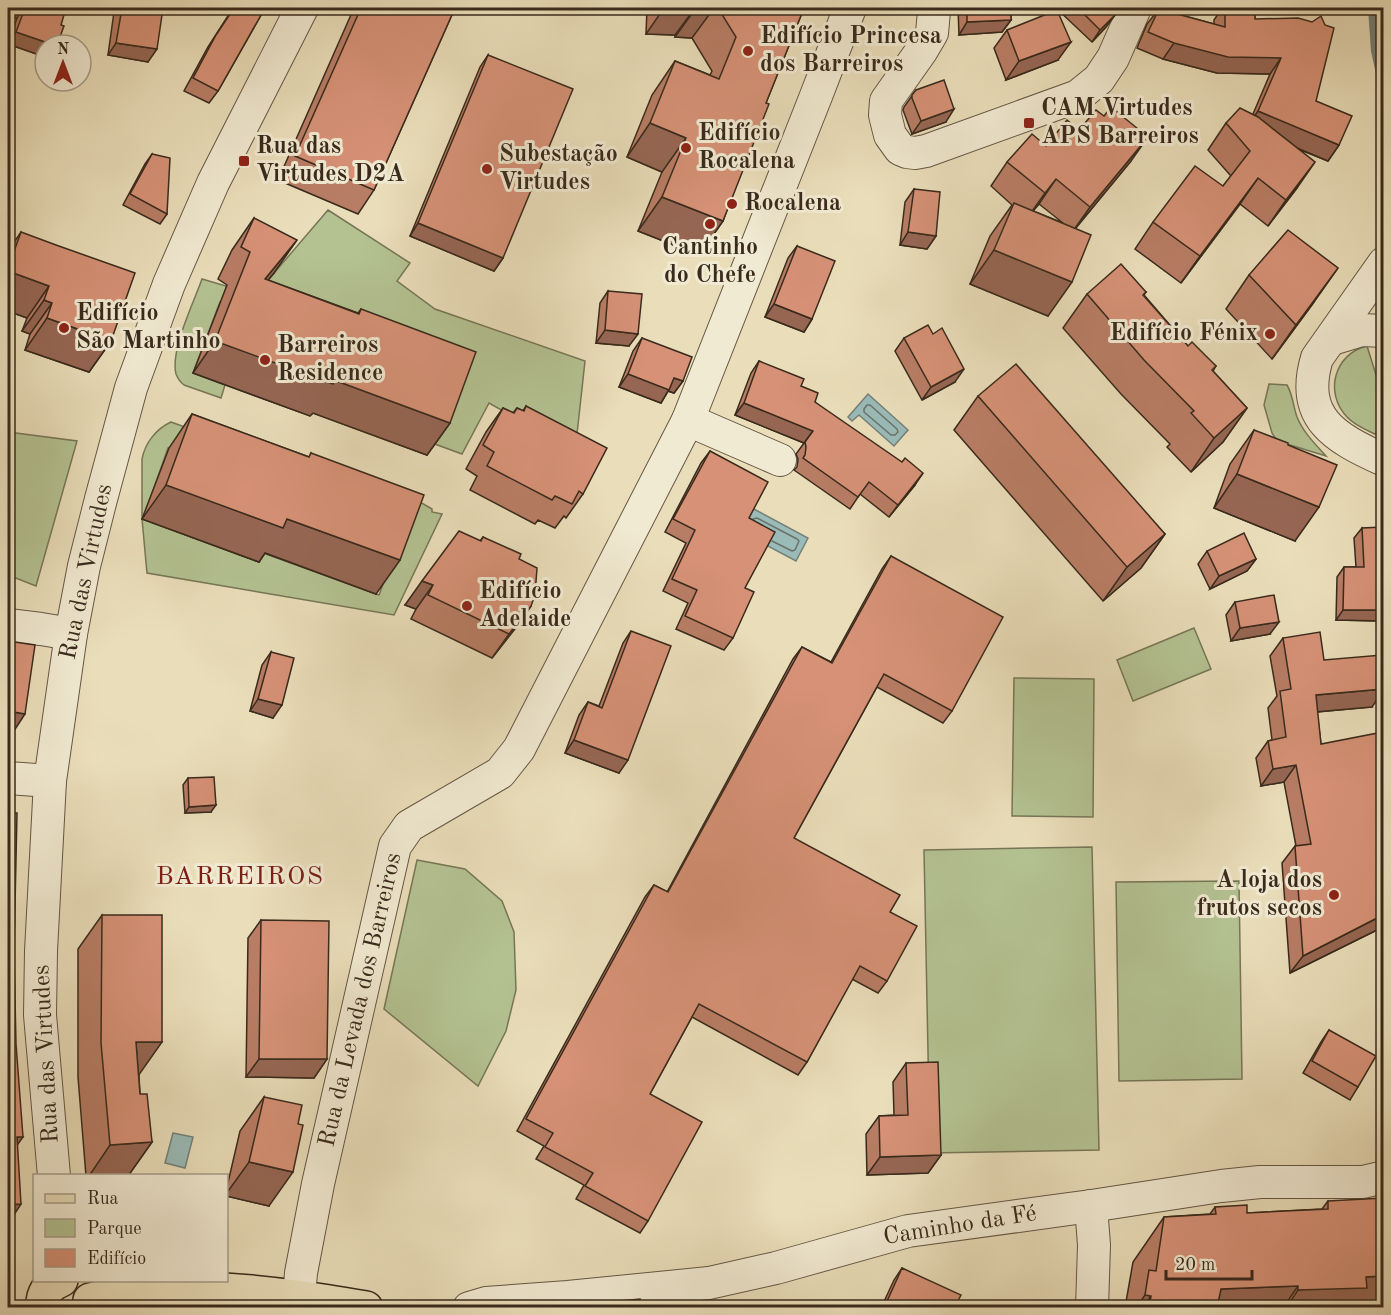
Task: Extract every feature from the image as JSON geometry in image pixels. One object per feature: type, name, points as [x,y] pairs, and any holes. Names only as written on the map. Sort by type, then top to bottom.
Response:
[{"type":"main road","points":[[84,1296],[172,1288],[271,1293],[307,1301],[366,1308]]},
{"type":"street","name":"Rua das Virtudes","points":[[54,1174],[40,1015],[41,951],[50,781],[71,634],[84,566],[128,400],[168,284],[213,183],[302,8]]},
{"type":"street","name":"Rua da Levada dos Barreiros","points":[[307,1301],[301,1273],[318,1184],[395,846],[409,826],[500,773],[519,749],[688,420],[850,8]]},
{"type":"street","points":[[933,8],[932,33],[886,101],[885,115],[890,135],[896,146],[907,152],[926,151],[1078,96],[1099,79],[1113,58],[1135,8]]},
{"type":"street","points":[[1383,263],[1317,358],[1312,374],[1317,411],[1324,424],[1336,435],[1383,459]]},
{"type":"street","points":[[1332,339],[1362,330],[1383,330]]},
{"type":"street","points":[[688,420],[780,460]]},
{"type":"street","points":[[8,626],[71,634]]},
{"type":"street","points":[[8,778],[50,781]]},
{"type":"street","name":"Caminho da Fé","points":[[478,1305],[709,1283],[776,1268],[908,1231],[1231,1185],[1260,1182],[1363,1182],[1383,1177]]},
{"type":"street","points":[[1091,1206],[1094,1245],[1092,1308]]},
{"type":"green space","points":[[328,210],[410,263],[397,281],[435,309],[585,361],[575,452],[489,403],[462,454],[432,443],[337,346],[220,302],[193,373],[225,385],[221,398],[181,383],[176,374],[176,352],[202,279],[226,286],[251,300]]},
{"type":"green space","points":[[1367,346],[1383,397],[1383,438],[1351,421],[1340,407],[1336,397],[1336,376],[1340,366],[1356,350]]},
{"type":"green space","points":[[1269,384],[1287,385],[1300,422],[1326,456],[1277,441],[1272,433],[1264,405]]},
{"type":"green space","points":[[171,422],[215,438],[168,448],[143,519],[259,562],[263,553],[379,595],[403,530],[420,502],[432,509],[432,512],[442,514],[394,615],[147,573],[142,519],[142,459],[152,437]]},
{"type":"green space","points":[[8,432],[77,441],[36,586],[8,575]]},
{"type":"green space","points":[[1194,628],[1211,669],[1133,701],[1117,660]]},
{"type":"green space","points":[[1014,678],[1094,679],[1093,817],[1012,816]]},
{"type":"green space","points":[[1092,847],[1099,1150],[930,1153],[924,850]]},
{"type":"green space","points":[[417,860],[465,869],[502,901],[514,932],[516,990],[506,1031],[478,1086],[384,1009]]},
{"type":"green space","points":[[1239,881],[1242,1079],[1119,1081],[1116,882]]},
{"type":"water","points":[[868,394],[908,430],[894,446],[859,415],[852,421],[848,417]]},
{"type":"water","points":[[752,508],[808,538],[796,561],[740,531]]},
{"type":"water","points":[[173,1133],[193,1137],[185,1168],[165,1163]]},
{"type":"building","points":[[25,8],[66,8],[61,25],[64,26],[61,33],[33,33],[33,38],[16,32]]},
{"type":"building","points":[[122,8],[163,8],[157,49],[116,43]]},
{"type":"building","points":[[234,8],[265,8],[218,91],[193,78],[216,35]]},
{"type":"building","points":[[361,8],[455,8],[374,190],[295,156]]},
{"type":"building","points":[[718,8],[804,8],[723,221],[662,197],[686,138],[650,123],[675,61],[719,79],[736,37]]},
{"type":"building","points":[[967,8],[1011,8],[1011,20],[967,22]]},
{"type":"building","points":[[1078,8],[1108,8],[1115,15],[1100,30]]},
{"type":"building","points":[[1225,8],[1255,8],[1255,19],[1298,18],[1312,22],[1321,16],[1325,25],[1334,28],[1316,101],[1352,116],[1339,145],[1258,111],[1281,58],[1228,57],[1174,43],[1148,32],[1159,9],[1225,27]]},
{"type":"building","points":[[1057,10],[1071,42],[1019,61],[1007,30]]},
{"type":"building","name":"Subestação Virtudes","points":[[488,55],[573,89],[503,258],[418,223]]},
{"type":"building","points":[[944,80],[954,109],[921,121],[912,95],[916,90]]},
{"type":"building","points":[[1111,107],[1148,137],[1090,207],[1056,179],[1045,193],[1007,162],[1032,134],[1046,146],[1067,120],[1079,130],[1096,110],[1104,116]]},
{"type":"building","points":[[1240,108],[1258,117],[1315,162],[1286,200],[1258,178],[1200,256],[1153,222],[1195,166],[1223,186],[1250,151],[1226,123]]},
{"type":"building","points":[[152,154],[170,158],[167,214],[130,194]]},
{"type":"building","points":[[914,189],[940,192],[936,236],[908,232]]},
{"type":"building","points":[[1014,203],[1091,235],[1072,282],[994,250]]},
{"type":"building","points":[[254,218],[297,240],[265,279],[359,314],[361,309],[476,352],[450,423],[334,380],[333,384],[215,341],[250,252],[241,247]]},
{"type":"building","points":[[1288,230],[1338,268],[1296,325],[1249,275]]},
{"type":"building","points":[[21,232],[135,273],[111,341],[47,318],[52,303],[44,300],[49,286],[8,271]]},
{"type":"building","points":[[797,246],[835,261],[812,319],[774,304]]},
{"type":"building","points":[[1121,264],[1146,292],[1143,295],[1188,346],[1192,342],[1216,366],[1212,370],[1247,408],[1214,438],[1191,413],[1194,411],[1144,360],[1087,294]]},
{"type":"building","points":[[608,291],[642,294],[638,334],[605,330]]},
{"type":"building","points":[[928,325],[933,334],[942,328],[964,369],[931,387],[904,338]]},
{"type":"building","points":[[642,338],[692,357],[683,381],[674,378],[669,390],[628,374]]},
{"type":"building","points":[[759,361],[804,379],[801,386],[818,393],[815,402],[902,462],[905,458],[923,473],[898,505],[869,482],[858,497],[803,458],[805,442],[813,431],[744,403]]},
{"type":"building","points":[[1016,364],[1165,534],[1127,567],[978,396]]},
{"type":"building","points":[[526,406],[607,448],[583,494],[579,491],[572,504],[555,496],[552,500],[487,466],[494,452],[483,445],[503,408],[514,413],[517,408],[524,411]]},
{"type":"building","points":[[192,414],[309,457],[311,453],[424,495],[400,560],[287,519],[283,528],[166,485]]},
{"type":"building","points":[[1254,430],[1337,465],[1319,507],[1237,474]]},
{"type":"building","points":[[710,451],[768,482],[749,518],[775,532],[745,588],[754,592],[733,638],[685,616],[697,590],[672,579],[695,530],[673,519]]},
{"type":"building","points":[[1383,527],[1383,610],[1343,610],[1344,567],[1364,567],[1362,528]]},
{"type":"building","points":[[459,531],[481,541],[483,537],[521,554],[519,559],[537,568],[535,595],[531,606],[509,634],[428,595],[433,585],[422,581]]},
{"type":"building","points":[[1244,533],[1256,559],[1219,576],[1207,551]]},
{"type":"building","points":[[891,556],[1003,617],[952,711],[884,674],[794,838],[900,895],[890,912],[917,926],[887,981],[860,966],[807,1062],[699,1004],[650,1094],[702,1122],[648,1221],[585,1186],[593,1173],[545,1147],[553,1133],[526,1119],[654,885],[668,892],[802,647],[832,663]]},
{"type":"building","points":[[1274,595],[1279,622],[1240,628],[1235,602]]},
{"type":"building","points":[[631,631],[671,646],[628,760],[574,740],[588,702],[602,708]]},
{"type":"building","points":[[1320,632],[1324,660],[1382,655],[1383,689],[1316,695],[1321,744],[1383,732],[1383,915],[1303,956],[1295,846],[1311,844],[1296,765],[1273,769],[1268,741],[1286,737],[1280,691],[1291,689],[1283,638]]},
{"type":"building","points":[[8,641],[35,645],[25,714],[8,711]]},
{"type":"building","points":[[271,652],[294,658],[282,705],[258,699]]},
{"type":"building","points":[[214,777],[216,805],[189,807],[188,778]]},
{"type":"building","points":[[8,813],[17,813],[14,952],[16,1044],[23,1137],[17,1137],[21,1204],[8,1205]]},
{"type":"building","points":[[102,915],[162,915],[162,1042],[136,1042],[140,1094],[147,1094],[152,1142],[110,1145],[101,1043]]},
{"type":"building","points":[[261,920],[329,921],[327,1059],[259,1059]]},
{"type":"building","points":[[1329,1030],[1376,1056],[1358,1087],[1312,1061]]},
{"type":"building","points":[[938,1062],[941,1155],[880,1157],[879,1116],[908,1115],[906,1063]]},
{"type":"building","points":[[264,1097],[302,1105],[298,1124],[303,1125],[293,1172],[249,1162]]},
{"type":"building","points":[[1383,1198],[1383,1276],[1366,1277],[1367,1288],[1298,1290],[1298,1286],[1221,1289],[1217,1308],[1149,1308],[1151,1296],[1145,1295],[1149,1270],[1156,1271],[1164,1217],[1216,1214],[1215,1207],[1247,1205],[1247,1213],[1328,1209],[1328,1201]]},
{"type":"building","points":[[902,1268],[961,1295],[954,1308],[884,1308]]},
{"type":"building","points":[[640,1299],[640,1308],[541,1308]]},
{"type":"building","points":[[868,1302],[879,1308],[865,1308]]},
{"type":"waterway","points":[[1372,8],[1375,51],[1381,78]]},
{"type":"place","name":"Edifício Princesa dos Barreiros","points":[[748,51]]},
{"type":"place","name":"CAM Virtudes APS Barreiros","points":[[1029,123]]},
{"type":"place","name":"Edifício Rocalena","points":[[686,148]]},
{"type":"place","name":"Rua das Virtudes D2A","points":[[244,161]]},
{"type":"place","name":"Subestação Virtudes","points":[[487,169]]},
{"type":"place","name":"Rocalena","points":[[732,204]]},
{"type":"place","name":"Cantinho do Chefe","points":[[710,224]]},
{"type":"place","name":"Edifício São Martinho","points":[[64,328]]},
{"type":"place","name":"Edifício Fénix","points":[[1270,334]]},
{"type":"place","name":"Barreiros Residence","points":[[265,360]]},
{"type":"place","name":"Edifício Adelaide","points":[[467,606]]},
{"type":"place","name":"A loja dos frutos secos","points":[[1334,895]]},
{"type":"district","name":"BARREIROS","points":[[240,877]]}]
